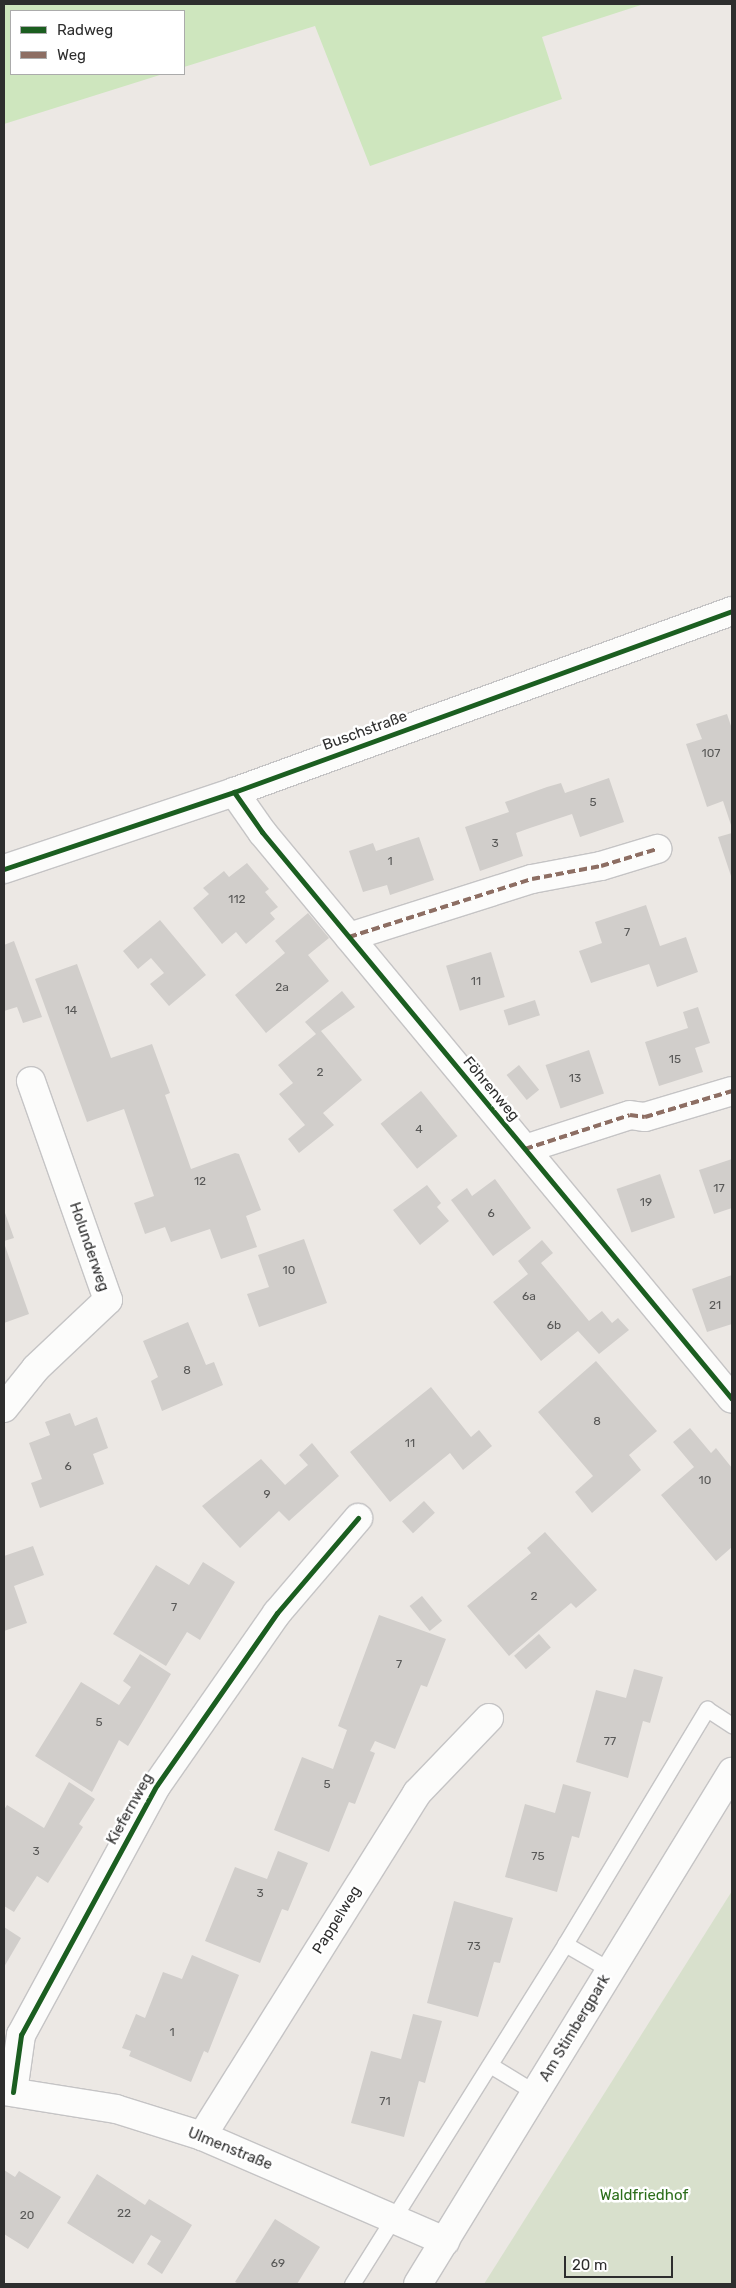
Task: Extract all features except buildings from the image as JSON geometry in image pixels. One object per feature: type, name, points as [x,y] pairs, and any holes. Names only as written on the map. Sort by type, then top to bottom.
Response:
[{"type":"street","name":"Buschstraße","points":[[4,869],[234,792],[732,611]]},
{"type":"street","name":"Föhrenweg","points":[[234,792],[262,832],[732,1399]]},
{"type":"street","points":[[349,937],[532,879],[600,866],[657,849]]},
{"type":"street","name":"Holunderweg","points":[[4,1408],[36,1368],[108,1300],[31,1081]]},
{"type":"street","points":[[525,1149],[630,1115],[644,1117],[732,1091]]},
{"type":"street","name":"Kiefernweg","points":[[8,2092],[21,2035],[157,1785],[277,1613],[358,1518]]},
{"type":"street","name":"Pappelweg","points":[[202,2136],[417,1793],[489,1718]]},
{"type":"street","name":"Am Stimbergpark","points":[[418,2284],[732,1772]]},
{"type":"street","name":"Ulmenstraße","points":[[8,2092],[116,2109],[202,2136],[446,2241]]},
{"type":"lane","points":[[352,2284],[565,1944],[707,1709],[732,1725]]},
{"type":"lane","points":[[565,1944],[610,1970]]},
{"type":"lane","points":[[490,2065],[536,2093]]},
{"type":"green space","points":[[4,4],[644,4],[542,37],[562,99],[370,166],[315,26],[185,67],[185,10],[10,10],[10,75],[160,75],[4,124]]},
{"type":"green space","name":"Waldfriedhof","points":[[732,1891],[732,2284],[484,2284]]},
{"type":"marked path","points":[[349,937],[532,879],[601,866],[657,849]]},
{"type":"marked path","points":[[525,1149],[630,1115],[645,1117],[732,1091]]},
{"type":"cycle path","points":[[4,869],[234,792],[732,611]]},
{"type":"cycle path","points":[[234,792],[262,832],[732,1399]]},
{"type":"cycle path","points":[[13,2092],[21,2035],[157,1785],[277,1613],[358,1518]]}]
